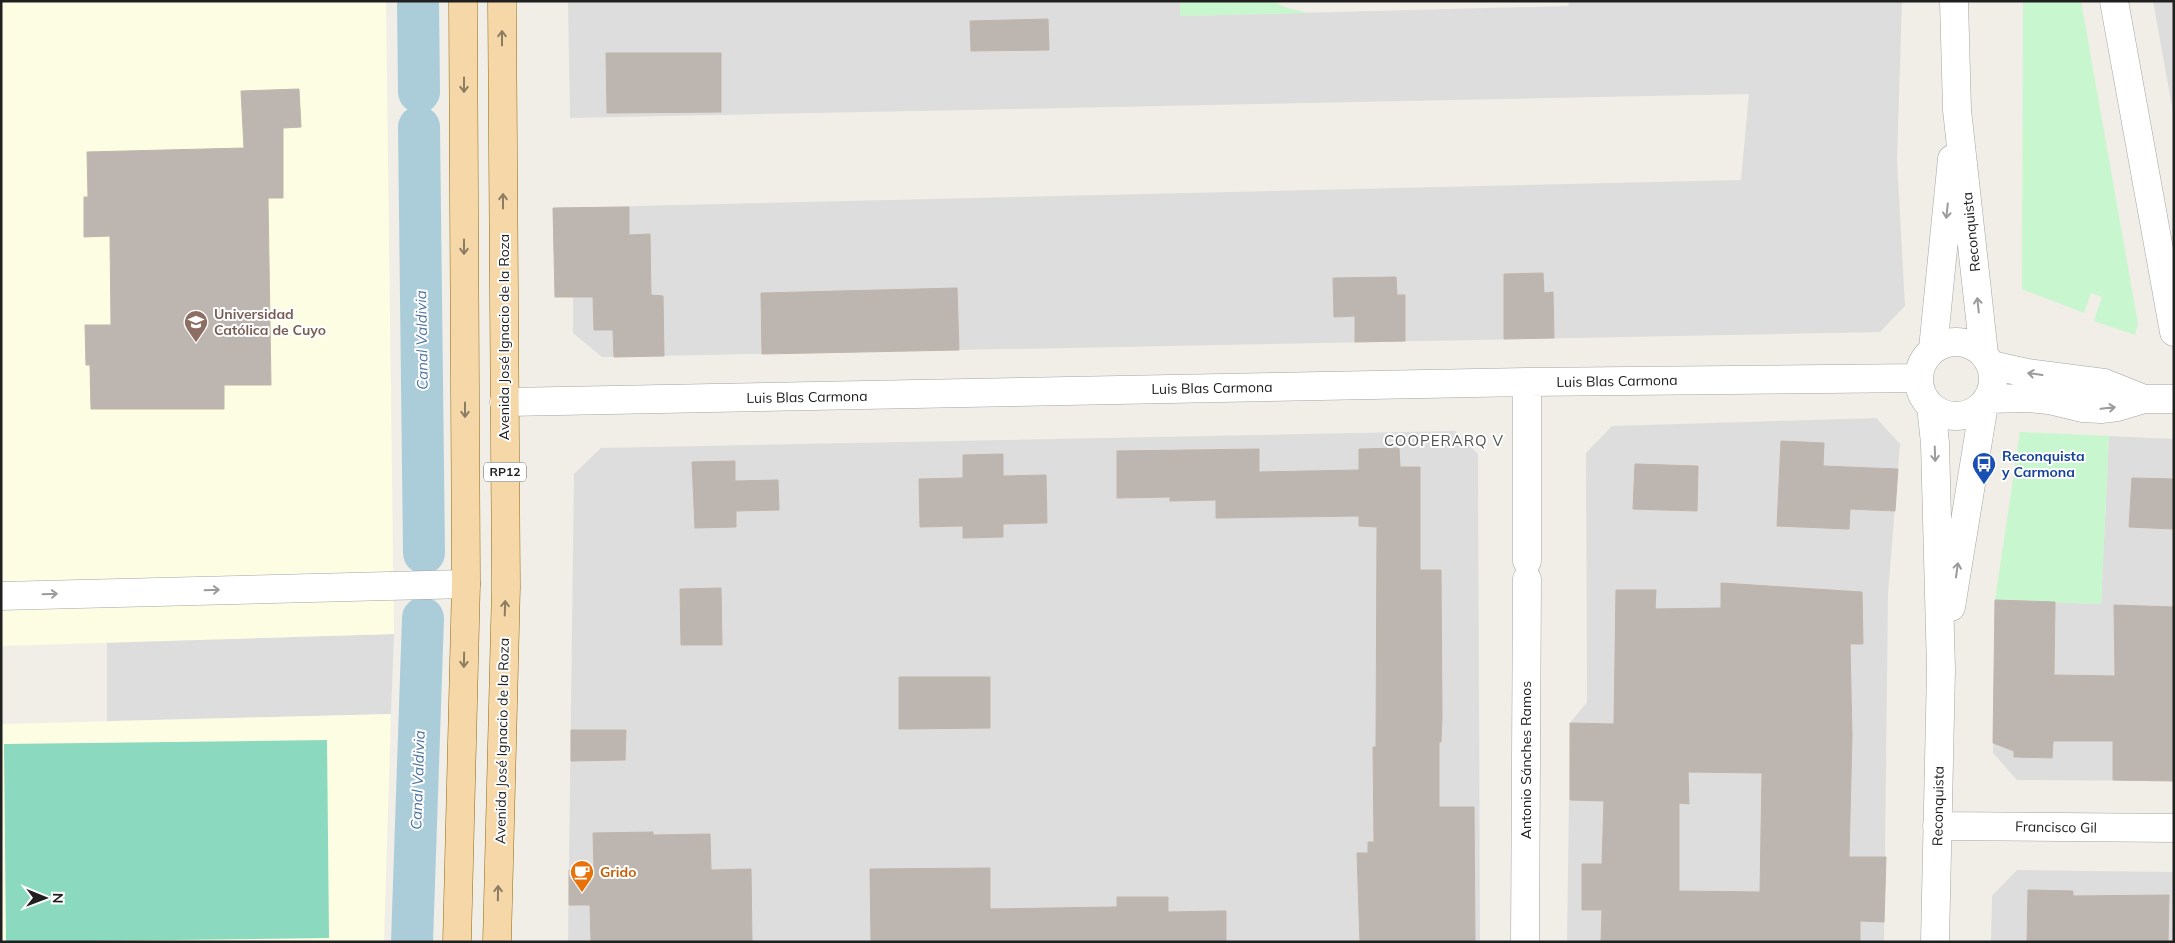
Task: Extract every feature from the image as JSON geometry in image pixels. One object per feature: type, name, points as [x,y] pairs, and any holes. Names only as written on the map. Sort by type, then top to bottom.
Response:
[{"type":"main road","name":"RP12","points":[[457,942],[466,584],[463,1]]},
{"type":"main road","name":"Avenida José Ignacio de la Roza","points":[[497,942],[506,587],[502,1]]},
{"type":"street","name":"Reconquista","points":[[1954,1],[1957,110],[1988,359]]},
{"type":"street","points":[[2114,1],[2174,332]]},
{"type":"street","name":"Reconquista","points":[[1933,349],[1957,110]]},
{"type":"street","points":[[1988,359],[1994,376],[1986,402],[1975,412],[1964,416],[1940,413],[1931,406],[1922,393],[1919,378],[1921,367],[1933,349],[1946,343],[1959,342],[1972,345],[1988,359],[2022,372],[2104,383],[2144,398],[2174,400]]},
{"type":"street","name":"Luis Blas Carmona","points":[[504,402],[1527,382],[1919,378]]},
{"type":"street","name":"Antonio Sánches Ramos","points":[[1525,942],[1527,382]]},
{"type":"street","points":[[1986,402],[2028,398],[2049,400],[2082,408],[2101,409],[2117,407],[2144,398]]},
{"type":"street","name":"Reconquista","points":[[1941,670],[1986,402]]},
{"type":"street","name":"Reconquista","points":[[1931,406],[1935,443],[1941,670],[1936,942]]},
{"type":"street","points":[[1,596],[466,584]]},
{"type":"street","name":"Francisco Gil","points":[[1937,826],[2174,828]]},
{"type":"shaded area","name":"Universidad Católica de Cuyo","points":[[1,1],[386,1],[394,634],[1,646]]},
{"type":"shaded area","points":[[568,1],[1180,1],[1180,16],[1568,6],[1569,1],[1902,1],[1897,160],[1905,306],[1880,332],[602,357],[573,333],[573,297],[555,297],[553,208],[1741,180],[1749,94],[570,118]]},
{"type":"shaded area","points":[[2153,1],[2174,1],[2174,118],[2155,12]]},
{"type":"shaded area","points":[[1876,418],[1900,444],[1888,594],[1884,942],[1567,942],[1570,723],[1587,702],[1586,453],[1612,426]]},
{"type":"shaded area","points":[[1455,431],[1478,454],[1480,942],[568,942],[574,474],[601,448]]},
{"type":"shaded area","points":[[2109,436],[2174,439],[2174,781],[2017,780],[1993,753],[1995,600],[2101,604]]},
{"type":"shaded area","points":[[394,634],[391,714],[107,721],[107,642]]},
{"type":"shaded area","points":[[391,714],[384,942],[1,942],[1,724]]},
{"type":"shaded area","points":[[2017,870],[2174,872],[2174,942],[1991,942],[1992,896]]},
{"type":"green space","points":[[1180,1],[1274,1],[1284,7],[1309,13],[1180,16]]},
{"type":"green space","points":[[2023,1],[2081,1],[2138,324],[2135,335],[2094,321],[2102,297],[2091,293],[2084,313],[2022,289]]},
{"type":"green space","points":[[2020,432],[2109,436],[2101,604],[1995,600]]},
{"type":"green space","points":[[327,740],[329,938],[6,942],[4,744]]},
{"type":"building","points":[[1048,19],[1049,50],[971,51],[970,21]]},
{"type":"building","points":[[606,53],[721,53],[721,112],[607,113]]},
{"type":"building","points":[[299,89],[301,127],[283,128],[283,198],[268,198],[271,385],[224,385],[224,409],[91,409],[90,365],[86,365],[85,325],[111,325],[110,236],[84,237],[84,197],[88,197],[87,152],[244,148],[241,91]]},
{"type":"building","points":[[629,207],[629,235],[650,234],[651,295],[663,296],[664,356],[614,357],[613,330],[594,330],[593,297],[555,297],[553,208]]},
{"type":"building","points":[[1543,273],[1544,293],[1553,292],[1554,338],[1504,339],[1504,274]]},
{"type":"building","points":[[1396,277],[1397,295],[1405,295],[1405,341],[1355,342],[1355,316],[1334,317],[1333,278]]},
{"type":"building","points":[[957,288],[959,350],[762,354],[761,293]]},
{"type":"building","points":[[1781,441],[1824,443],[1823,466],[1898,469],[1895,511],[1850,509],[1849,529],[1777,526]]},
{"type":"building","points":[[1399,448],[1400,467],[1420,467],[1420,570],[1441,570],[1442,717],[1441,742],[1439,742],[1439,807],[1474,807],[1475,942],[1360,942],[1357,853],[1368,853],[1368,842],[1374,842],[1373,747],[1376,747],[1377,527],[1359,526],[1359,516],[1216,518],[1216,500],[1170,501],[1170,497],[1117,498],[1117,451],[1259,449],[1259,472],[1359,470],[1359,449]]},
{"type":"building","points":[[1003,454],[1003,476],[1046,475],[1047,523],[1003,524],[1003,537],[963,538],[963,526],[920,527],[919,479],[963,478],[963,455]]},
{"type":"building","points":[[735,461],[735,481],[778,480],[779,510],[736,511],[736,527],[695,528],[692,462]]},
{"type":"building","points":[[1635,464],[1698,466],[1697,511],[1633,509]]},
{"type":"building","points":[[2132,478],[2174,479],[2174,529],[2129,527]]},
{"type":"building","points":[[1721,583],[1862,592],[1863,644],[1850,644],[1852,736],[1849,857],[1886,857],[1884,922],[1860,921],[1860,942],[1601,942],[1602,910],[1582,910],[1582,864],[1602,864],[1604,801],[1570,800],[1570,723],[1614,724],[1616,590],[1656,590],[1655,609],[1721,608]],"holes":[[[1688,772],[1762,773],[1760,892],[1679,891],[1679,803],[1689,804]]]},
{"type":"building","points":[[721,588],[722,645],[681,645],[680,589]]},
{"type":"building","points":[[1995,600],[2055,602],[2054,675],[2115,676],[2114,605],[2174,607],[2174,781],[2113,780],[2113,741],[2053,741],[2052,758],[2014,757],[2014,751],[1993,743]]},
{"type":"building","points":[[899,677],[990,677],[990,728],[899,729]]},
{"type":"building","points":[[571,730],[626,730],[625,760],[571,761]]},
{"type":"building","points":[[653,832],[653,835],[710,834],[711,870],[751,869],[752,942],[591,942],[590,905],[569,905],[569,870],[594,870],[593,833]]},
{"type":"building","points":[[990,868],[990,909],[1117,907],[1117,897],[1168,897],[1168,912],[1226,911],[1226,942],[871,942],[870,869]]},
{"type":"building","points":[[2028,890],[2073,891],[2073,896],[2169,895],[2168,942],[2027,942]]},
{"type":"waterway","name":"Canal Valdivia","points":[[418,1],[419,92]]},
{"type":"waterway","name":"Canal Valdivia","points":[[419,127],[424,553]]},
{"type":"waterway","name":"Canal Valdivia","points":[[412,942],[423,618]]},
{"type":"place","name":"Universidad Católica de Cuyo","points":[[196,343]]},
{"type":"place","name":"Reconquista y Carmona","points":[[1984,485]]},
{"type":"place","name":"Grido","points":[[582,893]]},
{"type":"district","name":"COOPERARQ V","points":[[1444,441]]}]
